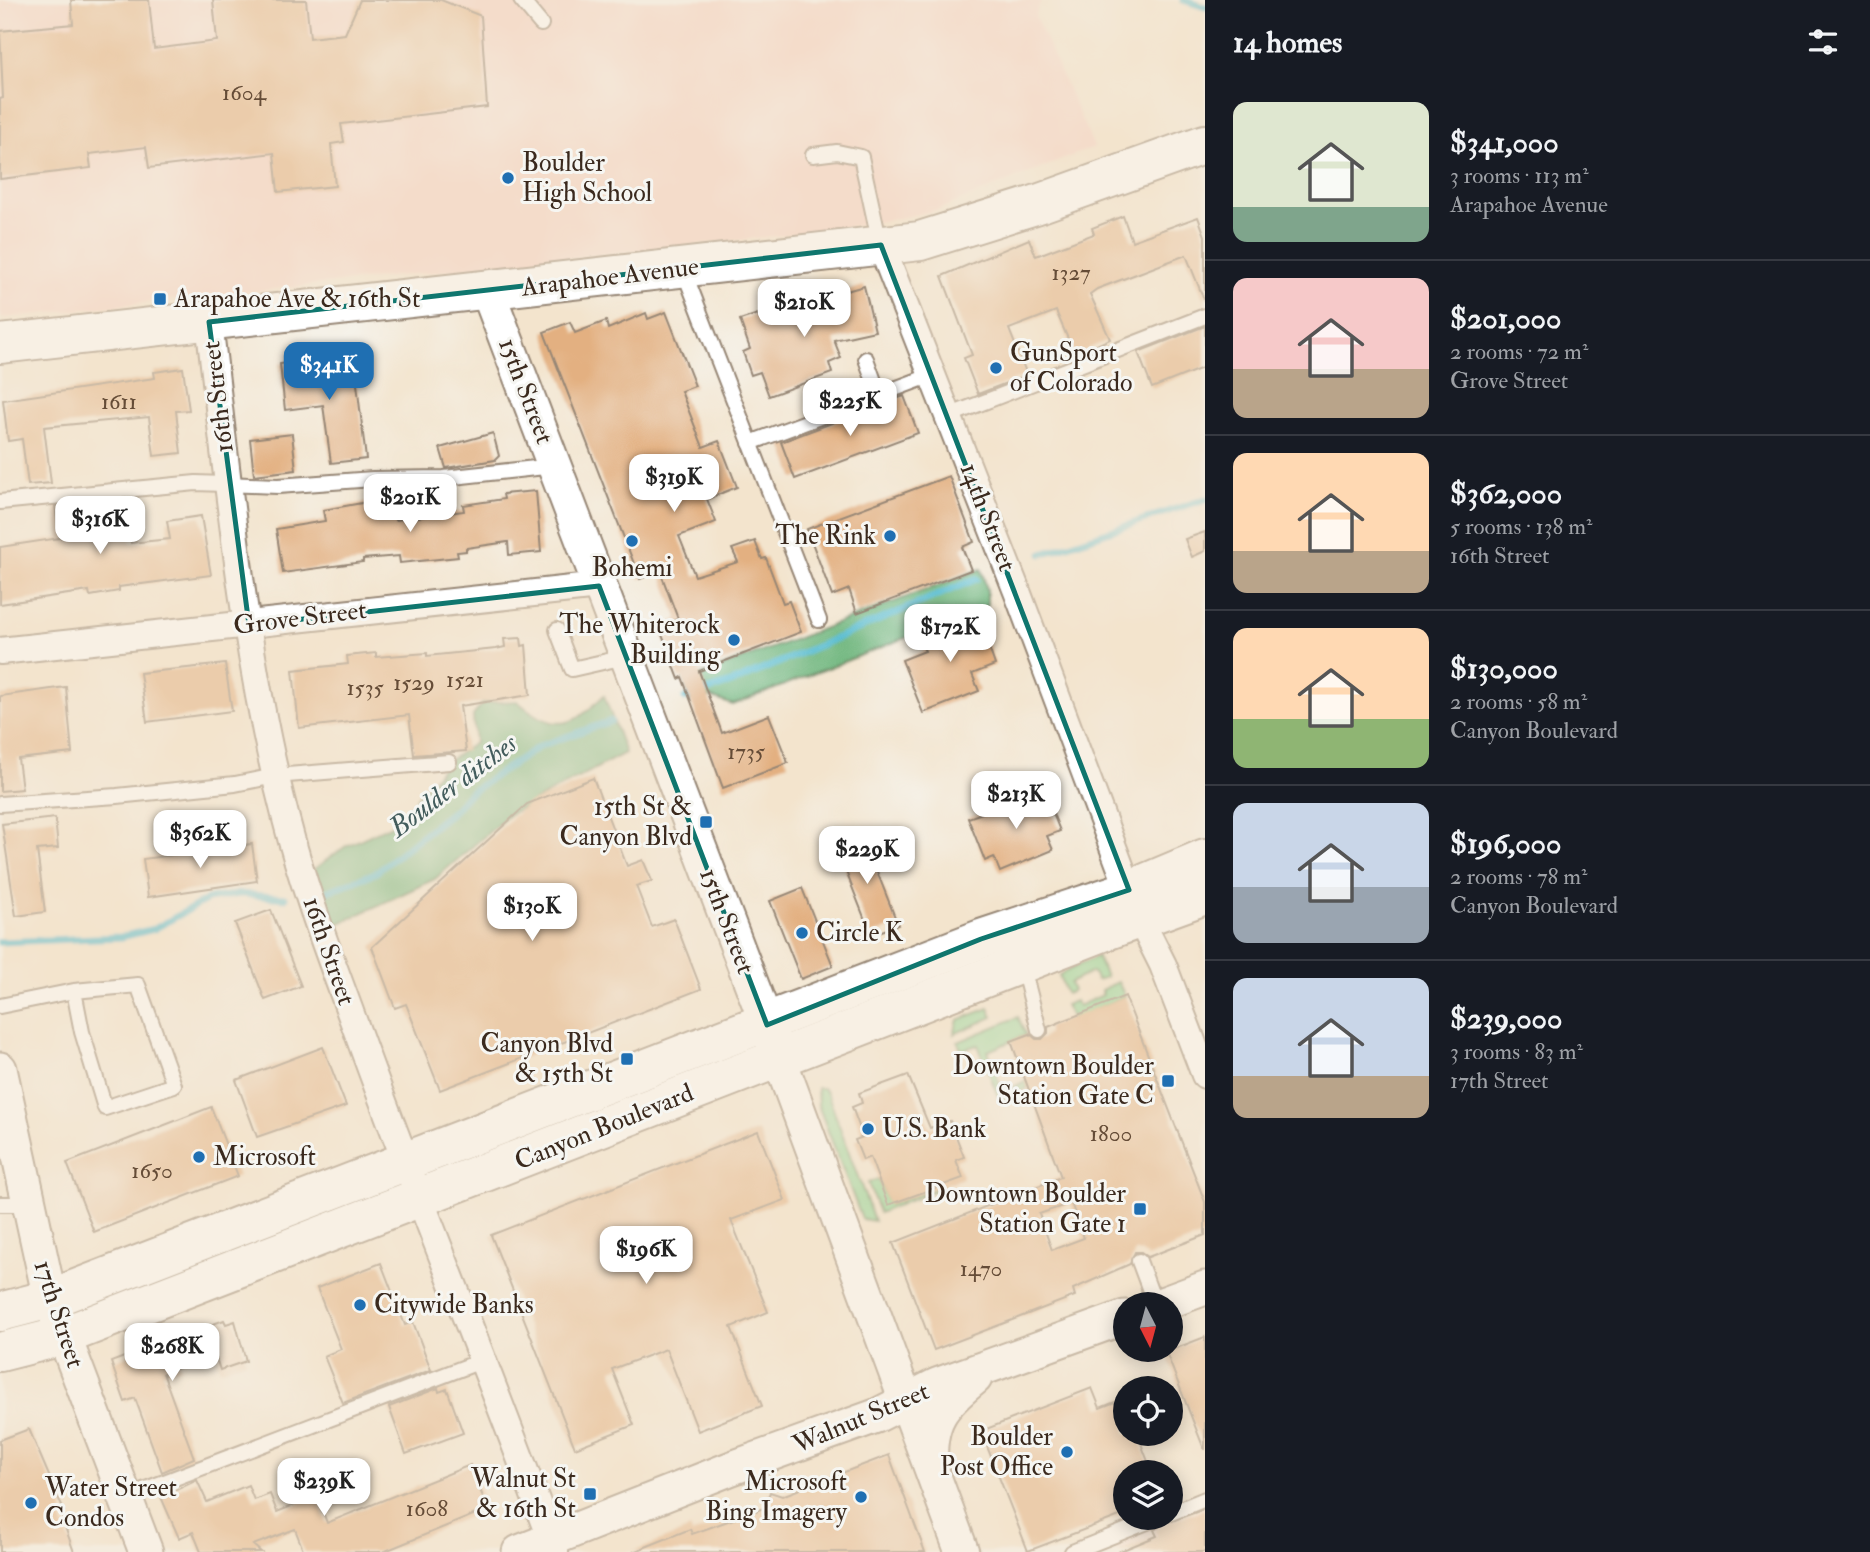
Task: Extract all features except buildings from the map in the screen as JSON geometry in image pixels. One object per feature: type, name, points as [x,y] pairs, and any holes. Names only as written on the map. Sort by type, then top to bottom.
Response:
[{"type":"main road","name":"Arapahoe Avenue","points":[[0,344],[488,292],[920,240],[958,230],[1205,144]]},
{"type":"main road","points":[[0,334],[54,338]]},
{"type":"main road","name":"Canyon Boulevard","points":[[0,1312],[50,1299],[404,1162],[773,1041],[1022,964],[1134,904],[1205,858]]},
{"type":"main road","name":"Canyon Boulevard","points":[[0,1352],[63,1336],[419,1200],[773,1041],[981,939],[1134,904],[1205,895]]},
{"type":"street","name":"14th Street","points":[[881,245],[1134,904],[1163,965],[1205,1075]]},
{"type":"street","name":"15th Street","points":[[488,292],[773,1041],[962,1552]]},
{"type":"street","name":"16th Street","points":[[209,322],[248,625],[275,776],[303,877],[404,1162],[553,1546]]},
{"type":"street","name":"Grove Street","points":[[0,652],[599,586]]},
{"type":"street","name":"17th Street","points":[[0,1069],[15,1204],[146,1552]]},
{"type":"street","points":[[1183,1296],[1205,1287]]},
{"type":"street","name":"Walnut Street","points":[[519,1552],[553,1546],[732,1468],[876,1416],[905,1400],[1113,1321]]},
{"type":"street","points":[[931,1473],[932,1433],[943,1406],[988,1368]]},
{"type":"lane","points":[[522,0],[541,24]]},
{"type":"lane","name":"14th Street","points":[[813,155],[836,152],[861,157],[881,245]]},
{"type":"lane","points":[[682,268],[819,620]]},
{"type":"lane","points":[[948,416],[1205,316]]},
{"type":"lane","points":[[866,359],[879,395]]},
{"type":"lane","points":[[750,443],[932,375]]},
{"type":"lane","points":[[0,502],[196,483],[278,486],[373,479],[444,478],[554,466]]},
{"type":"lane","points":[[557,630],[572,669],[625,657]]},
{"type":"lane","points":[[0,804],[222,786],[275,776],[449,762]]},
{"type":"lane","points":[[1022,964],[1039,1030]]},
{"type":"lane","points":[[0,1006],[74,991],[138,985],[174,1085],[105,1108],[82,1032],[74,991]]},
{"type":"lane","points":[[1139,1261],[1151,1292]]},
{"type":"lane","points":[[125,1497],[481,1361]]},
{"type":"lane","points":[[1183,1508],[1205,1499]]},
{"type":"lane","points":[[1072,1552],[1127,1530]]},
{"type":"highlighted area","points":[[881,245],[1129,890],[981,939],[767,1025],[599,586],[249,625],[209,322]]},
{"type":"shaded area","name":"Boulder High School","points":[[0,0],[1041,0],[1035,16],[1094,147],[937,210],[823,231],[0,318]]},
{"type":"shaded area","points":[[1205,1507],[1205,1552],[1116,1552],[1115,1542],[1146,1530],[1183,1530],[1183,1516]]},
{"type":"green space","points":[[981,569],[987,590],[987,606],[733,705],[710,697],[691,701],[684,681]]},
{"type":"green space","points":[[604,695],[625,753],[510,814],[435,879],[336,925],[314,869],[346,846],[396,823],[448,761],[475,743],[473,716],[483,703],[517,701],[542,718],[562,723],[582,715]]},
{"type":"green space","points":[[1097,956],[1106,977],[1097,980],[1092,972],[1070,983],[1073,991],[1066,994],[1059,975]]},
{"type":"green space","points":[[1118,982],[1125,996],[1072,1019],[1065,1005],[1075,1001],[1078,1006],[1103,995],[1101,990]]},
{"type":"green space","points":[[989,1008],[993,1017],[954,1034],[958,1020]]},
{"type":"green space","points":[[1018,1017],[1026,1035],[988,1051],[1003,1092],[1026,1081],[1028,1088],[1000,1101],[978,1045],[961,1050],[958,1042]]},
{"type":"green space","points":[[817,1088],[823,1088],[828,1095],[874,1221],[862,1219],[818,1105]]},
{"type":"green space","points":[[878,1179],[889,1205],[943,1185],[944,1187],[879,1213],[868,1183]]},
{"type":"waterway","points":[[1183,0],[1205,7]]},
{"type":"waterway","name":"Boulder ditches","points":[[1042,554],[1205,499]]},
{"type":"waterway","name":"Boulder ditches","points":[[685,698],[731,683],[976,579]]},
{"type":"waterway","name":"Boulder ditches","points":[[326,892],[375,873],[454,810],[468,794],[540,746],[611,721]]},
{"type":"waterway","name":"Boulder ditches","points":[[0,942],[121,937],[154,929],[208,899],[240,894],[285,898]]},
{"type":"place","name":"Boulder High School","points":[[508,178]]},
{"type":"place","name":"Arapahoe Ave & 16th St","points":[[160,299]]},
{"type":"place","name":"GunSport of Colorado","points":[[996,368]]},
{"type":"place","name":"The Rink","points":[[890,536]]},
{"type":"place","name":"Bohemi","points":[[632,541]]},
{"type":"place","name":"The Whiterock Building","points":[[734,640]]},
{"type":"place","name":"15th St & Canyon Blvd","points":[[706,822]]},
{"type":"place","name":"Circle K","points":[[802,933]]},
{"type":"place","name":"Canyon Blvd & 15th St","points":[[627,1059]]},
{"type":"place","name":"Downtown Boulder Station Gate C","points":[[1168,1081]]},
{"type":"place","name":"U.S. Bank","points":[[868,1129]]},
{"type":"place","name":"Microsoft","points":[[199,1157]]},
{"type":"place","name":"Downtown Boulder Station Gate 1","points":[[1140,1209]]},
{"type":"place","name":"Citywide Banks","points":[[360,1305]]},
{"type":"place","name":"Boulder Post Office","points":[[1067,1452]]},
{"type":"place","name":"Walnut St & 16th St","points":[[590,1494]]},
{"type":"place","name":"Microsoft Bing Imagery","points":[[861,1497]]},
{"type":"place","name":"Water Street Condos","points":[[31,1503]]}]
